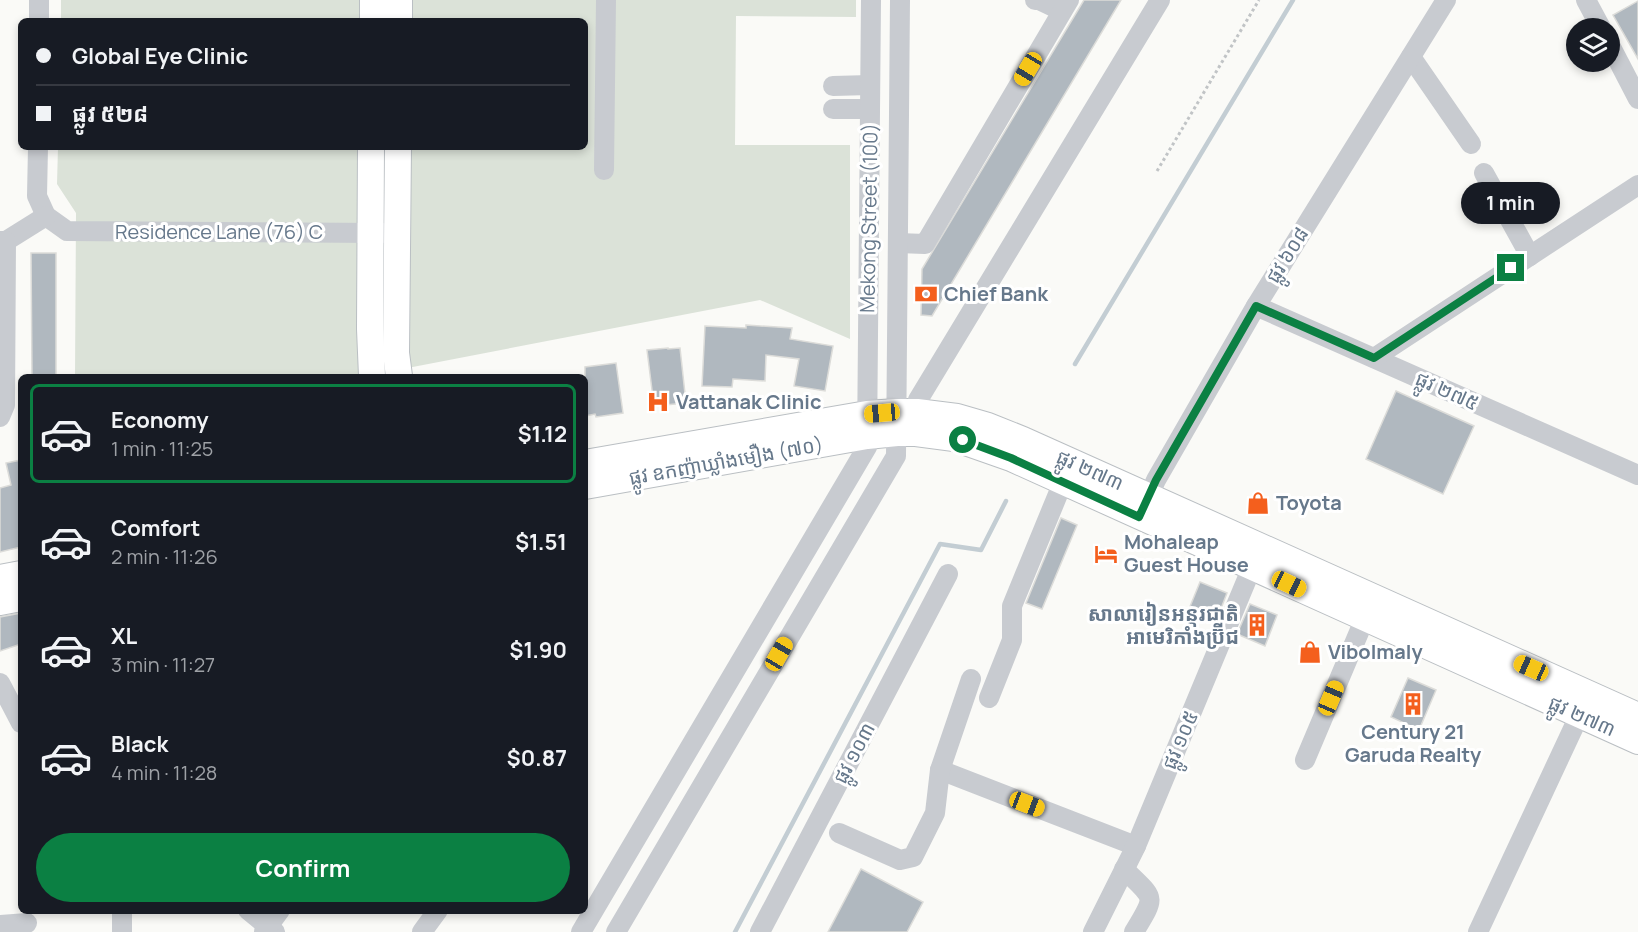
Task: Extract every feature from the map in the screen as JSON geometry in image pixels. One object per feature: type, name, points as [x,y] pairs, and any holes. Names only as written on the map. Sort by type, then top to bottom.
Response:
[{"type":"main road","points":[[373,0],[373,18]]},
{"type":"main road","points":[[399,0],[399,18]]},
{"type":"main road","points":[[371,150],[372,374]]},
{"type":"main road","points":[[398,150],[396,353],[399,374]]},
{"type":"main road","name":"ផ្លូវ ២៧៣","points":[[907,422],[957,417],[988,426],[1144,507],[1585,705],[1638,741]]},
{"type":"main road","points":[[867,425],[907,422]]},
{"type":"main road","name":"ផ្លូវ ២៧៣","points":[[907,422],[980,446],[1063,483],[1144,507]]},
{"type":"main road","name":"ផ្លូវ ឧកញ៉ាឃ្លាំងមឿង (៧០)","points":[[588,463],[867,425]]},
{"type":"main road","name":"ផ្លូវ ឧកញ៉ាឃ្លាំងមឿង (៧០)","points":[[588,485],[867,425]]},
{"type":"main road","name":"ផ្លូវ ២៧៣","points":[[1256,557],[1365,618],[1429,635]]},
{"type":"main road","points":[[0,578],[18,575]]},
{"type":"main road","points":[[0,602],[18,599]]},
{"type":"main road","name":"ផ្លូវ ២៧៣","points":[[1585,705],[1638,716]]},
{"type":"street","points":[[39,0],[39,18]]},
{"type":"street","points":[[604,170],[606,0]]},
{"type":"street","name":"Mekong Street (100)","points":[[581,932],[867,447],[871,0]]},
{"type":"street","name":"Mekong Street (100)","points":[[900,0],[898,243],[907,422]]},
{"type":"street","points":[[898,243],[925,244],[1065,6],[1035,0]]},
{"type":"street","points":[[616,932],[896,456],[907,422],[918,400],[1160,0]]},
{"type":"street","name":"ផ្លូវ ៦០៨","points":[[1144,507],[1156,480],[1256,306],[1446,0]]},
{"type":"street","points":[[1586,0],[1596,18]]},
{"type":"street","points":[[1411,57],[1471,144]]},
{"type":"street","points":[[1620,64],[1638,99]]},
{"type":"street","points":[[833,86],[870,86]]},
{"type":"street","points":[[833,109],[870,110]]},
{"type":"street","points":[[0,417],[5,405],[3,241],[46,216],[37,196],[38,150]]},
{"type":"street","points":[[1484,173],[1530,255]]},
{"type":"street","points":[[1374,358],[1638,185]]},
{"type":"street","name":"Residence Lane (76) C","points":[[46,216],[67,231],[397,233]]},
{"type":"street","name":"ផ្លូវ ២៧៥","points":[[1256,306],[1638,475]]},
{"type":"street","points":[[989,698],[1012,640],[1012,606],[1063,483]]},
{"type":"street","name":"ផ្លូវ ១០៥","points":[[1093,932],[1136,846],[1256,557]]},
{"type":"street","name":"ផ្លូវ ១០៣","points":[[760,932],[948,574]]},
{"type":"street","points":[[1305,760],[1365,618]]},
{"type":"street","points":[[839,833],[900,860],[913,857],[934,813],[940,770],[971,679]]},
{"type":"street","points":[[0,683],[18,717]]},
{"type":"street","points":[[1478,932],[1585,705]]},
{"type":"street","points":[[940,770],[1136,846]]},
{"type":"street","points":[[1124,869],[1149,894],[1151,899],[1150,905],[1134,932]]},
{"type":"street","points":[[122,914],[122,932]]},
{"type":"street","points":[[252,914],[269,930],[278,914]]},
{"type":"street","points":[[422,932],[435,914]]},
{"type":"street","points":[[0,925],[27,923]]},
{"type":"path","points":[[1157,171],[1259,0]]},
{"type":"shaded area","points":[[61,0],[856,0],[856,17],[736,16],[735,145],[850,145],[850,339],[760,300],[376,374],[75,374],[76,213],[57,184],[58,150],[588,150],[588,18],[61,18]]},
{"type":"building","points":[[1084,0],[1121,0],[932,316],[921,315],[922,269]]},
{"type":"building","points":[[1638,1],[1638,59],[1620,27],[1620,18],[1615,18],[1613,15]]},
{"type":"building","points":[[31,253],[56,253],[56,374],[32,374]]},
{"type":"building","points":[[746,325],[792,328],[790,339],[833,346],[825,391],[794,386],[799,359],[766,355],[765,381],[733,379],[732,387],[702,386],[705,326],[746,328]]},
{"type":"building","points":[[680,348],[686,403],[654,406],[647,350]]},
{"type":"building","points":[[616,363],[623,413],[596,417],[595,414],[588,415],[588,374],[585,374],[585,367]]},
{"type":"building","points":[[1396,391],[1474,426],[1443,494],[1366,459]]},
{"type":"building","points":[[18,461],[18,548],[0,552],[0,488],[11,485],[6,463]]},
{"type":"building","points":[[1061,518],[1077,525],[1042,609],[1026,603]]},
{"type":"building","points":[[1200,582],[1227,593],[1217,619],[1189,609]]},
{"type":"building","name":"សាលារៀនអន្តរជាតិ អាមេរិកាំងប្រ៊ីជ","points":[[1250,604],[1277,615],[1265,646],[1237,634]]},
{"type":"building","points":[[18,614],[18,645],[0,651],[0,617]]},
{"type":"building","name":"Century 21 Garuda Realty","points":[[1408,678],[1436,690],[1419,730],[1391,717]]},
{"type":"building","points":[[861,869],[923,902],[907,932],[828,932]]},
{"type":"waterway","points":[[1075,364],[1293,0]]},
{"type":"waterway","points":[[735,932],[940,544],[981,550],[1006,501]]},
{"type":"place","name":"Chief Bank","points":[[926,294]]},
{"type":"place","name":"Vattanak Clinic","points":[[658,402]]},
{"type":"place","name":"Toyota","points":[[1258,503]]},
{"type":"place","name":"Mohaleap Guest House","points":[[1106,554]]},
{"type":"place","name":"សាលារៀនអន្តរជាតិ អាមេរិកាំងប្រ៊ីជ","points":[[1257,625]]},
{"type":"place","name":"Vibolmaly","points":[[1310,652]]},
{"type":"place","name":"Century 21 Garuda Realty","points":[[1413,704]]},
{"type":"route","points":[[963,440],[1011,458],[1139,517],[1156,480],[1256,306],[1374,358],[1511,268]]}]
